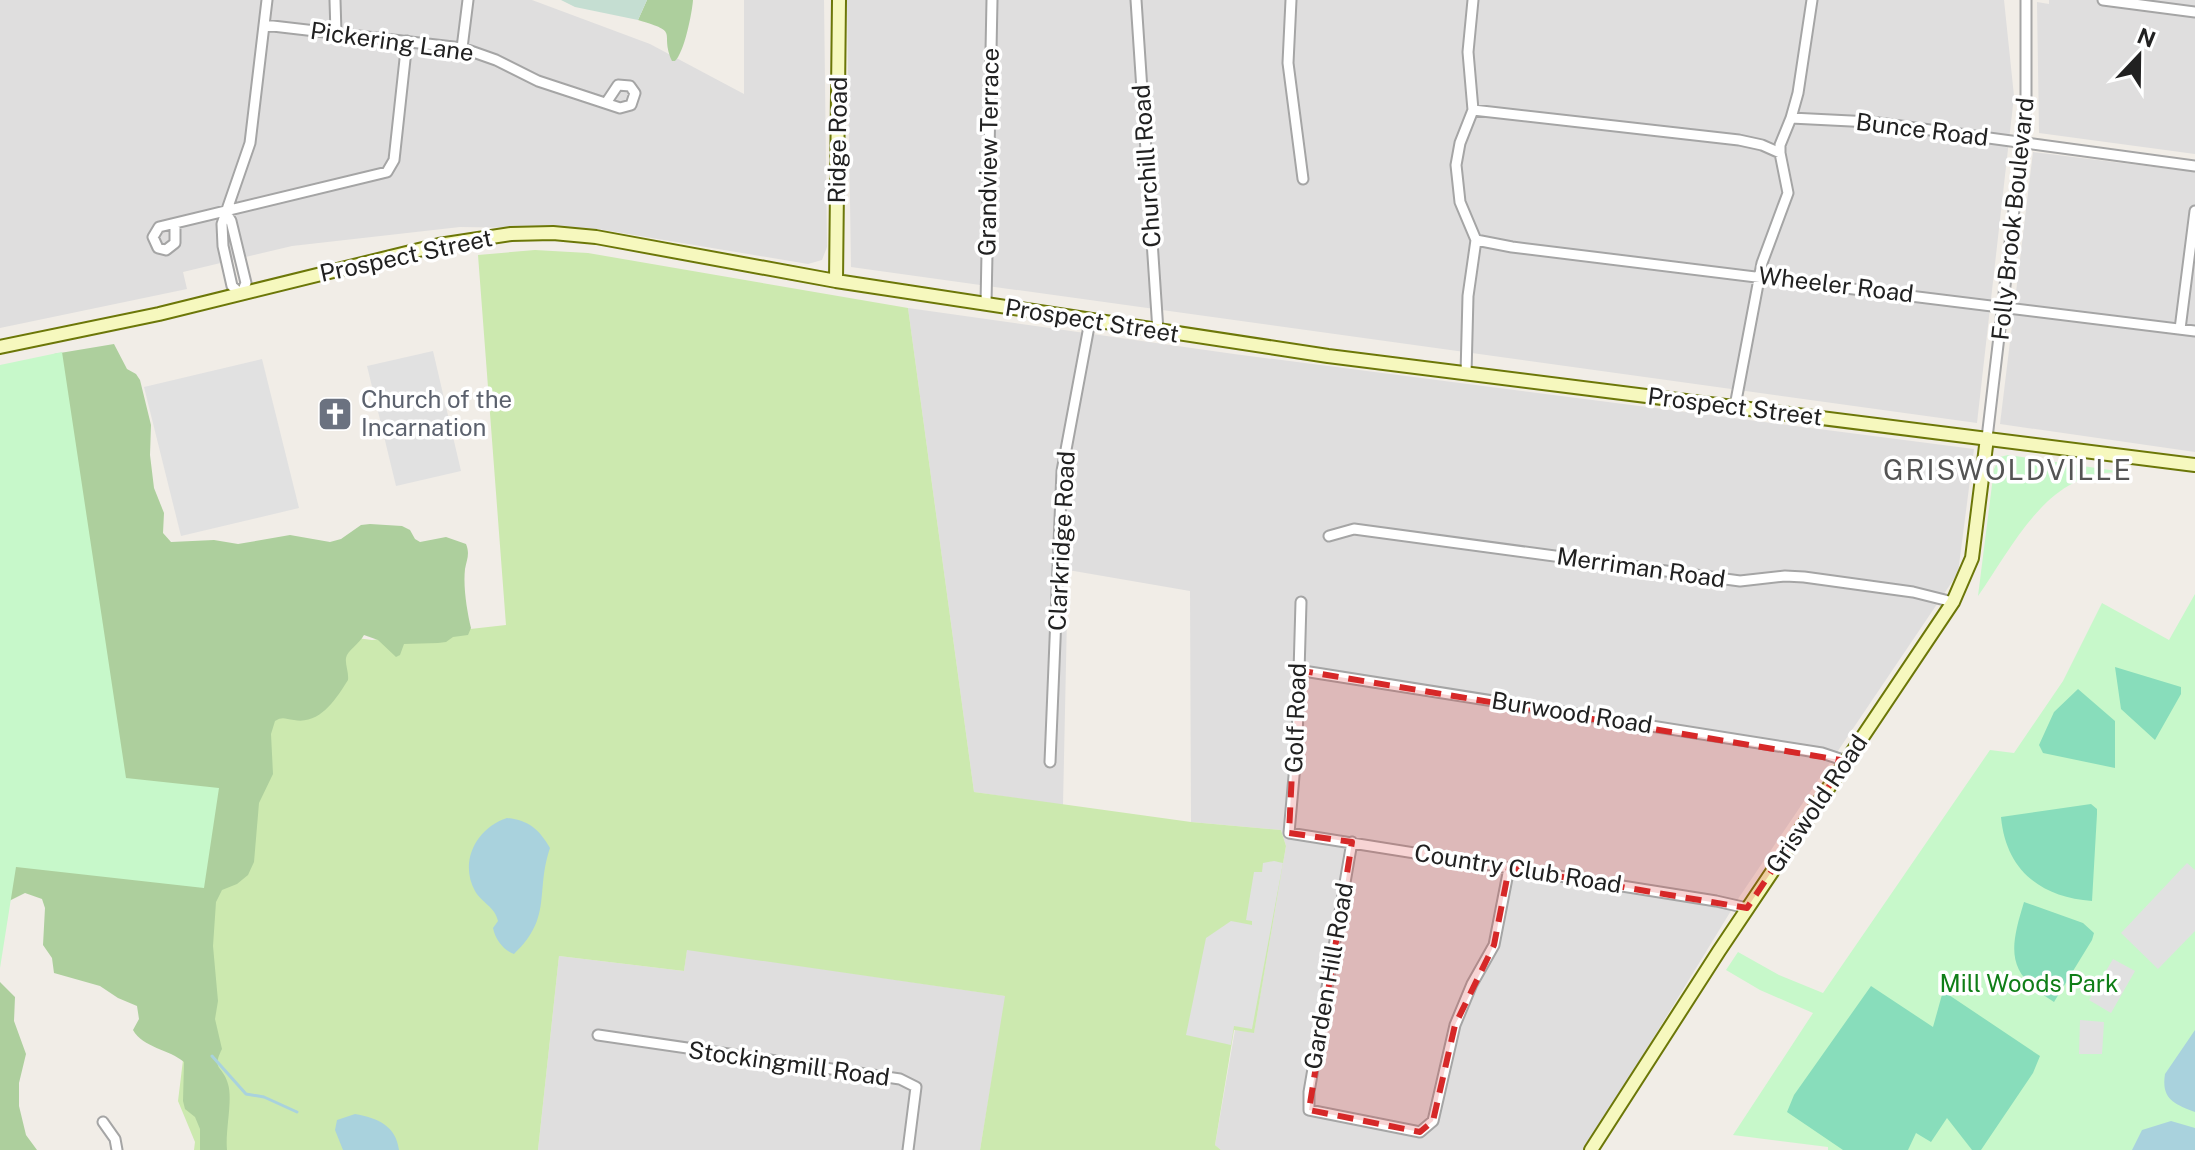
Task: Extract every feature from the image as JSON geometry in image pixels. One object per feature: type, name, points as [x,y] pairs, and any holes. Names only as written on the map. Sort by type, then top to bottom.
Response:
[{"type":"main road","name":"Ridge Road","points":[[836,281],[839,0]]},
{"type":"main road","name":"Prospect Street","points":[[0,347],[241,294],[439,245],[484,237],[541,233],[596,237],[836,281],[1158,331],[1466,374],[2195,465]]},
{"type":"main road","name":"Griswold Road","points":[[1591,1150],[1747,908],[1953,602],[1972,558],[1987,438]]},
{"type":"street","points":[[226,213],[250,143],[267,0]]},
{"type":"street","points":[[335,0],[336,33]]},
{"type":"street","points":[[462,48],[468,0]]},
{"type":"street","name":"Grandview Terrace","points":[[986,304],[992,0]]},
{"type":"street","name":"Churchill Road","points":[[1136,0],[1158,331]]},
{"type":"street","points":[[1291,0],[1288,63],[1303,179]]},
{"type":"street","points":[[1466,374],[1468,296],[1476,240],[1460,202],[1455,176],[1457,155],[1473,110],[1468,52],[1473,0]]},
{"type":"street","points":[[1735,406],[1759,276],[1769,238],[1788,193],[1780,153],[1801,77],[1812,0]]},
{"type":"street","name":"Folly Brook Boulevard","points":[[1987,438],[2023,142],[2028,79],[2026,0]]},
{"type":"street","points":[[2103,0],[2195,12]]},
{"type":"street","name":"Pickering Lane","points":[[264,25],[462,48],[496,60],[538,81],[606,103]]},
{"type":"street","points":[[175,224],[387,172],[394,160],[407,41]]},
{"type":"street","points":[[1473,110],[1739,140],[1780,153]]},
{"type":"street","name":"Bunce Road","points":[[1791,118],[1861,121],[2195,166]]},
{"type":"street","points":[[2180,329],[2190,292],[2195,211]]},
{"type":"street","points":[[226,213],[231,221],[246,283],[241,294]]},
{"type":"street","name":"Wheeler Road","points":[[1476,240],[1527,249],[2195,331]]},
{"type":"street","name":"Clarkridge Road","points":[[1050,762],[1062,471],[1090,321]]},
{"type":"street","name":"Merriman Road","points":[[1329,536],[1354,529],[1740,581],[1804,577],[1913,592],[1953,602]]},
{"type":"street","name":"Golf Road","points":[[1289,833],[1297,742],[1301,602]]},
{"type":"street","name":"Burwood Road","points":[[1297,670],[1822,753],[1846,761]]},
{"type":"street","name":"Country Club Road","points":[[1289,833],[1747,908]]},
{"type":"street","name":"Garden Hill Road","points":[[1352,842],[1309,1092],[1309,1110],[1420,1132],[1433,1121],[1455,1025],[1472,984],[1494,945],[1509,868]]},
{"type":"street","name":"Stockingmill Road","points":[[598,1035],[900,1079],[916,1087],[908,1150]]},
{"type":"street","points":[[103,1122],[115,1139],[117,1150]]},
{"type":"highlighted area","points":[[1297,670],[1846,761],[1747,908],[1509,868],[1494,945],[1455,1025],[1433,1121],[1420,1132],[1309,1110],[1352,842],[1289,833]]},
{"type":"shaded area","points":[[0,0],[532,0],[650,44],[744,94],[744,0],[824,0],[827,247],[822,260],[808,264],[598,229],[460,227],[292,246],[183,272],[187,289],[0,328]]},
{"type":"shaded area","points":[[847,0],[2004,0],[2014,96],[1977,423],[851,267]]},
{"type":"shaded area","points":[[2049,0],[2195,0],[2195,154],[2039,133],[2037,2],[2049,4]]},
{"type":"shaded area","points":[[2033,152],[2195,172],[2195,452],[2000,424]]},
{"type":"shaded area","points":[[908,308],[1234,354],[1974,449],[1958,573],[1740,896],[1585,1150],[1221,1150],[1215,1145],[1235,1030],[1254,1032],[1286,846],[1281,830],[1191,822],[1190,591],[1068,570],[1063,805],[974,792]]},
{"type":"shaded area","points":[[433,351],[461,471],[396,486],[367,366]]},
{"type":"shaded area","points":[[262,359],[299,508],[181,536],[144,387]]},
{"type":"shaded area","points":[[1263,863],[1283,863],[1252,1029],[1234,1026],[1231,1045],[1186,1035],[1206,938],[1231,921],[1252,925],[1252,921],[1246,920],[1254,872],[1262,872]]},
{"type":"shaded area","points":[[2187,863],[2195,870],[2195,931],[2158,969],[2121,933]]},
{"type":"shaded area","points":[[687,949],[1006,996],[980,1150],[538,1150],[559,956],[684,971]]},
{"type":"shaded area","points":[[2113,959],[2135,971],[2111,1013],[2089,1000]]},
{"type":"shaded area","points":[[2080,1020],[2104,1022],[2102,1054],[2079,1054]]},
{"type":"green space","points":[[561,0],[647,0],[638,20],[575,7]]},
{"type":"green space","points":[[647,0],[693,0],[684,42],[675,61],[672,61],[665,31],[638,20]]},
{"type":"green space","points":[[535,250],[588,253],[908,308],[974,792],[1191,822],[1281,830],[1286,846],[1254,1033],[1234,1030],[1215,1145],[1221,1150],[980,1150],[1005,996],[687,950],[684,971],[559,956],[538,1150],[194,1150],[195,1142],[178,1101],[204,888],[193,617],[372,640],[506,625],[478,255]]},
{"type":"green space","points":[[114,344],[127,369],[140,380],[151,425],[150,455],[154,488],[164,513],[163,533],[171,542],[214,540],[238,544],[290,535],[330,542],[341,539],[361,525],[370,524],[402,526],[420,542],[446,537],[466,544],[468,551],[465,583],[471,628],[468,635],[453,637],[446,642],[404,644],[396,657],[378,640],[364,635],[347,655],[348,680],[326,709],[312,719],[282,718],[275,721],[271,734],[273,774],[259,803],[254,862],[248,875],[222,890],[216,902],[213,946],[218,1001],[215,1019],[222,1049],[218,1065],[229,1091],[227,1150],[200,1150],[200,1129],[195,1117],[185,1109],[183,1101],[184,1062],[137,1036],[133,1030],[139,1019],[137,1006],[100,986],[54,973],[52,958],[43,945],[45,908],[42,899],[25,893],[5,903],[54,354]]},
{"type":"green space","points":[[62,352],[126,778],[219,788],[204,888],[16,867],[0,968],[0,365]]},
{"type":"green space","points":[[2008,455],[2130,473],[2102,473],[2078,481],[2057,493],[2022,530],[1978,596],[1994,469],[2000,457]]},
{"type":"green space","name":"Mill Woods Park","points":[[2195,594],[2195,1150],[1828,1150],[1828,1147],[1733,1135],[1813,1013],[1760,990],[1726,970],[1738,952],[1779,975],[1823,993],[1990,750],[2014,753],[2063,681],[2102,603],[2169,640]]},
{"type":"green space","points":[[2115,667],[2181,687],[2181,694],[2155,740],[2121,709]]},
{"type":"green space","points":[[2078,689],[2115,721],[2115,768],[2043,753],[2039,745],[2054,712]]},
{"type":"green space","points":[[2091,804],[2097,809],[2092,901],[2057,894],[2029,877],[2010,852],[2001,817]]},
{"type":"green space","points":[[2024,902],[2083,923],[2094,933],[2054,1002],[2027,981],[2015,960],[2016,934]]},
{"type":"green space","points":[[0,982],[15,997],[14,1021],[26,1054],[19,1083],[19,1106],[26,1135],[37,1150],[0,1150]]},
{"type":"green space","points":[[1871,986],[1933,1027],[1943,991],[2040,1056],[2033,1073],[1981,1150],[1972,1150],[1947,1118],[1931,1142],[1916,1133],[1908,1150],[1843,1150],[1787,1112],[1794,1095]]},
{"type":"water","points":[[507,818],[532,827],[550,848],[539,916],[526,941],[514,954],[503,947],[496,936],[493,928],[498,921],[496,916],[475,891],[469,869],[473,847],[479,838]]},
{"type":"water","points":[[2195,1030],[2195,1112],[2171,1099],[2164,1082],[2165,1074]]},
{"type":"water","points":[[355,1114],[384,1124],[394,1135],[399,1150],[343,1150],[335,1130],[337,1120]]},
{"type":"water","points":[[2171,1121],[2195,1128],[2195,1150],[2132,1150],[2142,1130]]},
{"type":"waterway","points":[[212,1056],[246,1094],[264,1097],[297,1112]]},
{"type":"place","name":"Church of the Incarnation","points":[[335,414]]},
{"type":"district","name":"GRISWOLDVILLE","points":[[2008,470]]}]
